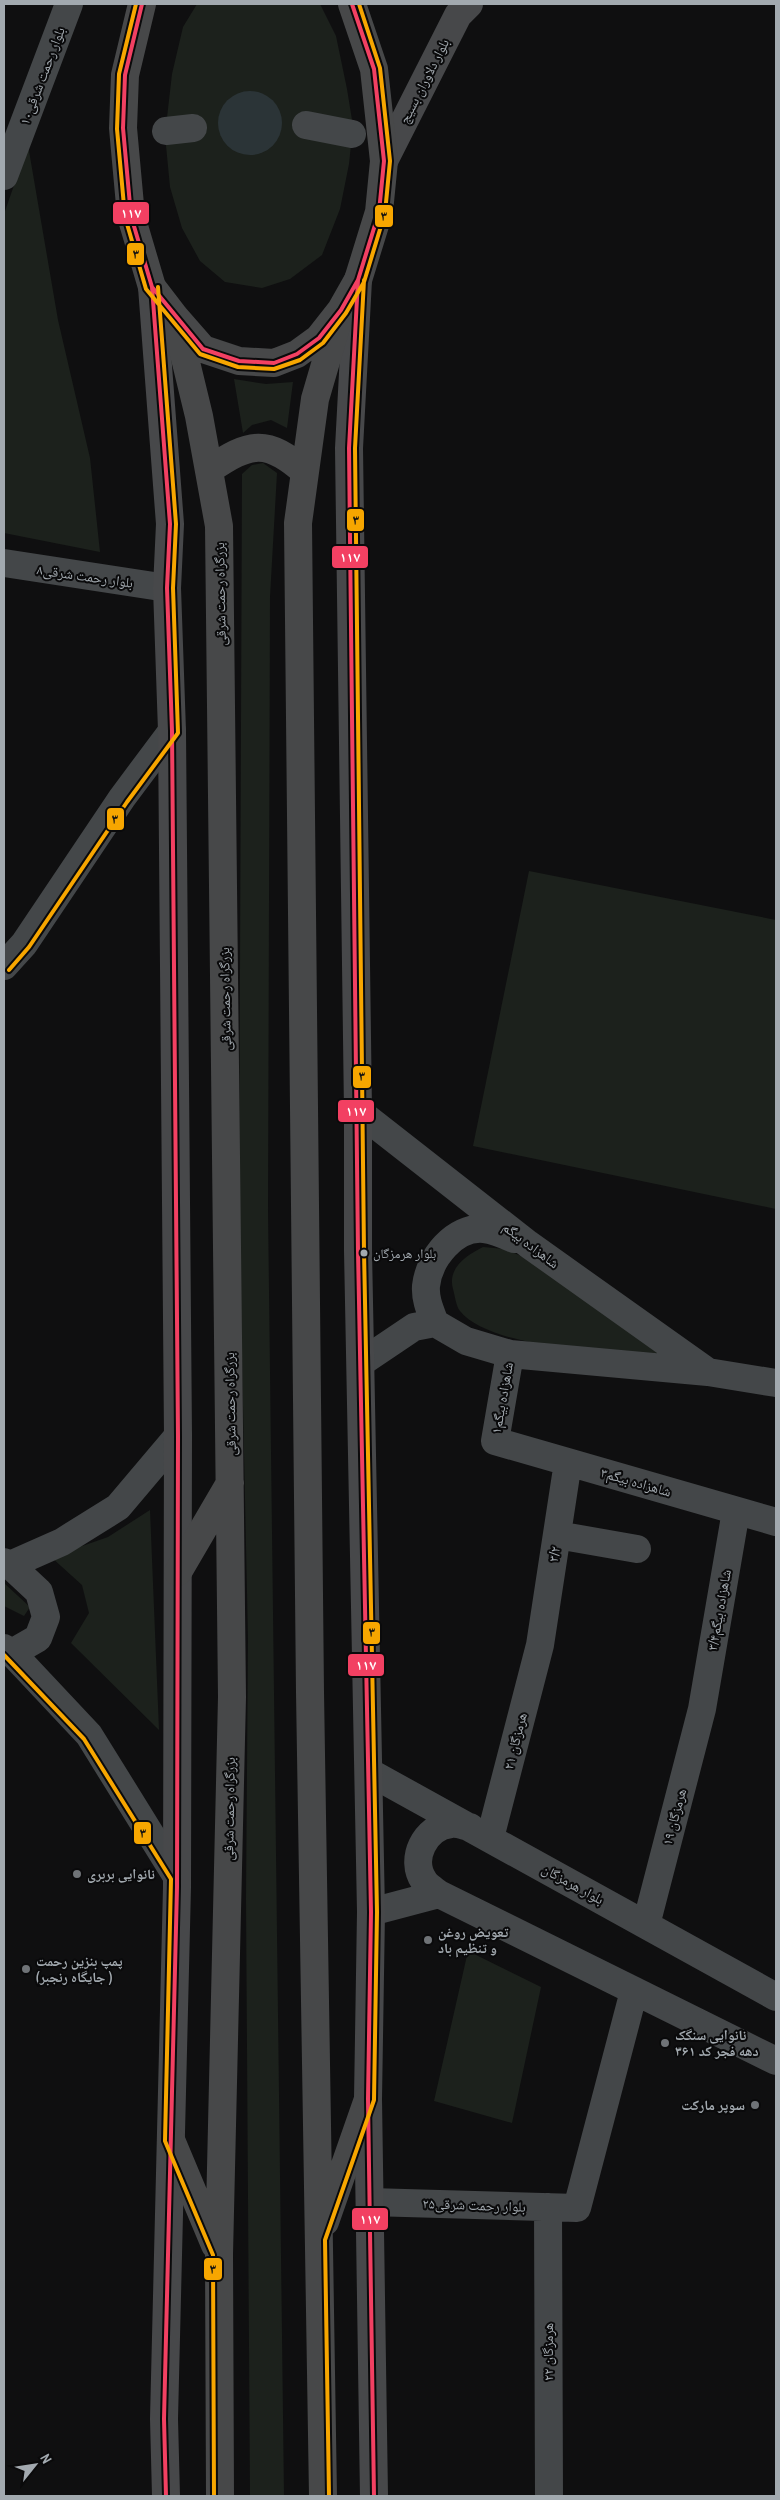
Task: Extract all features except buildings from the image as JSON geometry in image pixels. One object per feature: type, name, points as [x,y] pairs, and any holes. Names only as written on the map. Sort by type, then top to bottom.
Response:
[{"type":"highway","points":[[142,4],[125,75],[123,128],[131,216],[152,287],[203,349],[239,361],[274,363],[297,354],[320,338],[341,310],[358,280],[379,212],[384,161],[374,69],[352,4]]},
{"type":"highway","points":[[323,2496],[310,1662],[298,523],[315,399],[341,310]]},
{"type":"highway","name":"بزرگراه رحمت شرقی","points":[[175,317],[199,416],[219,526],[232,1697],[218,2254],[220,2496]]},
{"type":"highway","points":[[209,470],[225,459],[251,448],[272,448],[286,456],[305,472]]},
{"type":"highway","points":[[178,1572],[231,1481]]},
{"type":"highway","points":[[319,2240],[368,2099]]},
{"type":"highway","points":[[171,2140],[218,2254]]},
{"type":"main road","name":"بلوار دلاوران بسیج","points":[[384,161],[458,15],[469,4]]},
{"type":"main road","points":[[358,280],[349,448],[358,1111],[358,1251],[362,1362],[371,1912],[368,2099],[374,2496]]},
{"type":"main road","points":[[152,287],[170,524],[167,588],[172,731],[178,1436],[177,1877],[164,2419],[166,2496]]},
{"type":"street","name":"۱۰بلوار رحمت شرقی","points":[[4,176],[69,4]]},
{"type":"street","points":[[306,125],[352,134]]},
{"type":"street","points":[[166,131],[193,128]]},
{"type":"street","name":"بلوار رحمت شرقی۸","points":[[4,563],[167,588]]},
{"type":"street","points":[[4,966],[14,941],[172,731]]},
{"type":"street","name":"شاهزاده بیگم","points":[[358,1111],[528,1244],[708,1372]]},
{"type":"street","points":[[362,1362],[414,1327],[435,1322],[427,1304],[426,1286],[430,1268],[448,1242],[464,1232],[483,1229],[528,1244]]},
{"type":"street","name":"شاهزاده بیگم","points":[[435,1322],[466,1341],[510,1354],[708,1372],[776,1383]]},
{"type":"street","name":"شاهزاده بیگم۱","points":[[495,1442],[510,1354]]},
{"type":"street","points":[[177,1877],[89,1735],[8,1651],[38,1638],[46,1617],[39,1592],[7,1563],[62,1542],[118,1507],[178,1436]]},
{"type":"street","name":"۳شاهزاده بیگم","points":[[495,1442],[776,1522]]},
{"type":"street","name":"۳/۲","points":[[540,1645],[568,1462]]},
{"type":"street","name":"۳/۴شاهزاده بیگم","points":[[702,1709],[736,1511]]},
{"type":"street","points":[[557,1535],[637,1549]]},
{"type":"street","name":"هرمزگان ۲۱","points":[[480,1832],[540,1645]]},
{"type":"street","name":"هرمزگان ۱۹","points":[[646,1925],[702,1709]]},
{"type":"street","name":"بلوار هرمزگان","points":[[369,1772],[776,1997]]},
{"type":"street","points":[[480,1832],[451,1824],[433,1830],[421,1844],[418,1863],[424,1881],[439,1894],[776,2061]]},
{"type":"street","points":[[371,1912],[439,1894]]},
{"type":"street","name":"بلوار رحمت شرقی۲۵","points":[[370,2202],[577,2208],[634,1991]]},
{"type":"street","name":"هرمزگان ۲۲","points":[[548,2207],[549,2496]]},
{"type":"shaded area","points":[[197,4],[320,4],[336,36],[353,126],[349,164],[340,209],[322,255],[290,279],[262,288],[225,282],[200,261],[182,228],[170,187],[165,135],[172,74],[183,27]]},
{"type":"shaded area","points":[[250,91],[268,97],[276,105],[282,123],[276,141],[268,149],[250,155],[232,149],[224,141],[218,123],[224,105],[232,97]]},
{"type":"shaded area","points":[[28,145],[58,320],[90,458],[100,552],[4,533],[4,214]]},
{"type":"shaded area","points":[[234,379],[266,384],[293,382],[287,428],[271,420],[252,425],[243,433]]},
{"type":"shaded area","points":[[263,463],[277,473],[270,597],[268,1210],[284,2496],[250,2496],[246,1899],[248,1639],[239,1218],[242,474],[252,465]]},
{"type":"shaded area","points":[[529,871],[776,920],[776,1209],[473,1146]]},
{"type":"shaded area","points":[[483,1247],[505,1249],[532,1261],[665,1357],[556,1347],[498,1334],[475,1324],[460,1311],[452,1281],[453,1275],[460,1263]]},
{"type":"shaded area","points":[[150,1510],[159,1730],[71,1643],[89,1613],[82,1585],[51,1557],[108,1537]]},
{"type":"shaded area","points":[[4,1583],[30,1607],[24,1616],[4,1606]]},
{"type":"shaded area","points":[[468,1951],[541,1987],[512,2123],[434,2101]]},
{"type":"transit line","name":"۳","points":[[136,4],[119,74],[117,129],[125,217],[146,289],[200,354],[238,367],[274,369],[300,360],[323,343],[346,313],[364,282],[385,213],[390,161],[380,68],[359,4]]},
{"type":"transit line","name":"۱۱۷","points":[[142,4],[125,75],[123,128],[131,216],[152,287],[203,349],[239,361],[274,363],[297,354],[319,338],[341,310],[358,280],[379,212],[384,161],[374,69],[352,4]]},
{"type":"transit line","name":"۱۱۷","points":[[358,280],[349,448],[358,1251],[371,1912],[368,2099],[374,2496]]},
{"type":"transit line","name":"۳","points":[[329,2496],[325,2240],[374,2100],[377,1912],[364,1251],[355,448],[364,280]]},
{"type":"transit line","name":"۱۱۷","points":[[152,287],[170,524],[167,588],[172,731],[178,1436],[177,1887],[164,2419],[166,2496]]},
{"type":"transit line","name":"۳","points":[[9,970],[29,947],[127,802],[178,733],[173,588],[176,524],[158,287]]},
{"type":"transit line","name":"۳","points":[[4,1655],[84,1739],[171,1879],[165,2141],[213,2255],[214,2496]]},
{"type":"place","name":"بلوار هرمزگان","points":[[364,1253]]},
{"type":"place","name":"نانوایی بربری","points":[[77,1874]]},
{"type":"place","name":"تعویض روغن و تنظیم باد","points":[[428,1940]]},
{"type":"place","name":"پمپ بنزین رحمت (جایگاه رنجبر )","points":[[26,1969]]},
{"type":"place","name":"نانوایی سنگک دهه فجر کد ۳۶۱","points":[[665,2043]]},
{"type":"place","name":"سوپر مارکت","points":[[755,2105]]}]
